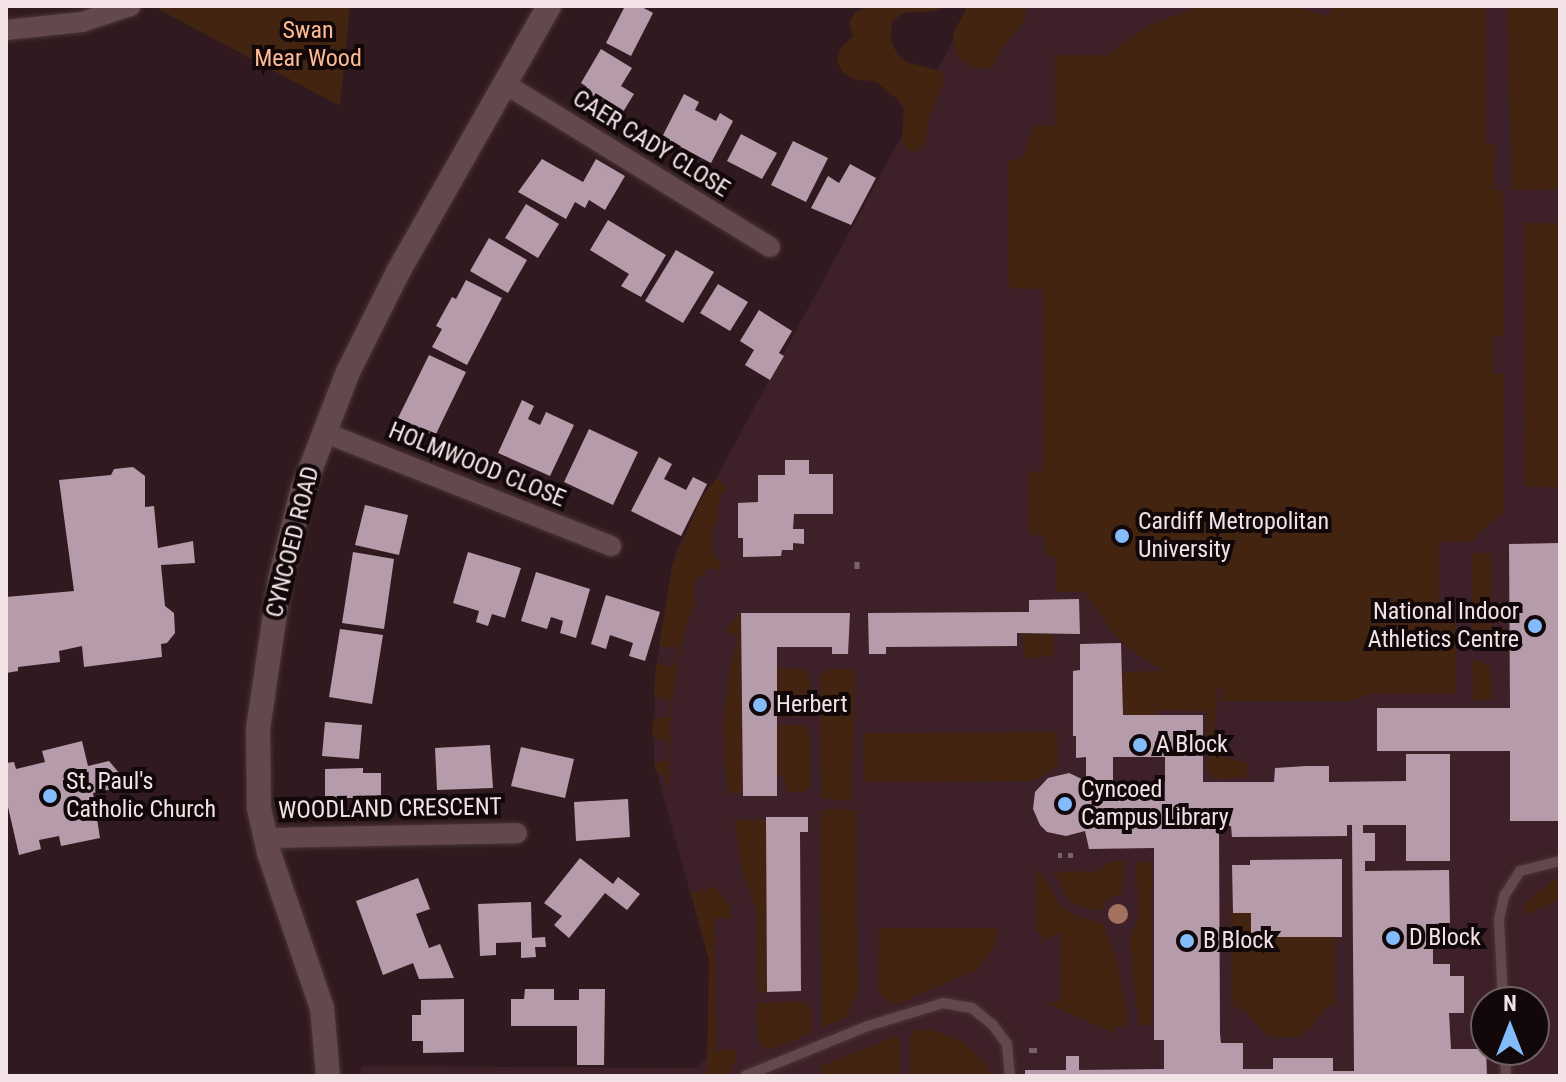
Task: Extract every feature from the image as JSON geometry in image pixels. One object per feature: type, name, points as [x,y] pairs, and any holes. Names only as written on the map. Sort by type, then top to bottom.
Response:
[{"type":"street","points":[[6,30],[82,22],[130,6]]},
{"type":"street","name":"CYNCOED ROAD","points":[[328,1076],[322,1008],[265,838],[259,808],[257,755],[265,667],[294,517],[323,432],[371,324],[549,6]]},
{"type":"street","name":"CAER CADY CLOSE","points":[[505,84],[770,247]]},
{"type":"street","name":"HOLMWOOD CLOSE","points":[[323,432],[611,546]]},
{"type":"street","name":"WOODLAND CRESCENT","points":[[265,838],[517,833]]},
{"type":"lane","points":[[1502,986],[1499,920],[1504,896],[1520,871],[1560,861]]},
{"type":"lane","points":[[745,1076],[868,1026],[943,1003],[972,1008],[992,1024],[1007,1044],[1010,1076]]},
{"type":"path","points":[[857,561],[857,569]]},
{"type":"path","points":[[1029,1050],[1038,1050]]},
{"type":"shaded area","name":"Cardiff Metropolitan University","points":[[972,6],[1560,6],[1560,1076],[361,1076],[362,1066],[695,1068],[706,1060],[711,989],[709,960],[654,762],[655,675],[676,552]]},
{"type":"green space","name":"Swan Mear Wood","points":[[162,6],[350,6],[340,106],[158,9]]},
{"type":"green space","points":[[872,6],[944,6],[937,11],[903,13],[892,22],[891,40],[897,54],[906,62],[941,71],[943,75],[943,85],[928,121],[926,142],[920,150],[909,151],[902,142],[904,108],[897,99],[875,81],[856,80],[844,74],[837,62],[840,49],[853,36],[849,23],[855,12]]},
{"type":"green space","points":[[968,6],[1027,6],[1024,21],[1004,45],[993,67],[980,70],[965,64],[955,53],[953,33]]},
{"type":"green space","points":[[1202,6],[1292,6],[1328,16],[1333,6],[1486,6],[1486,144],[1495,144],[1494,190],[1503,191],[1504,336],[1493,336],[1493,373],[1504,374],[1504,508],[1501,517],[1497,516],[1473,541],[1439,542],[1439,620],[1456,621],[1456,694],[1366,694],[1354,701],[1221,701],[1223,688],[1218,687],[1213,744],[1219,746],[1216,750],[1219,756],[1247,763],[1247,777],[1222,779],[1213,779],[1212,774],[1207,774],[1207,711],[1157,710],[1156,715],[1123,715],[1123,672],[1164,671],[1136,654],[1115,635],[1085,592],[1056,592],[1056,557],[1046,556],[1045,535],[1032,534],[1028,530],[1028,472],[1043,471],[1043,289],[1009,288],[1008,161],[1023,158],[1033,126],[1055,125],[1055,55],[1108,55],[1149,25]]},
{"type":"green space","points":[[1507,6],[1560,6],[1560,189],[1512,190]]},
{"type":"green space","points":[[1524,223],[1560,223],[1560,487],[1525,487]]},
{"type":"green space","points":[[716,479],[727,487],[720,497],[717,520],[712,528],[712,554],[721,565],[719,570],[710,568],[696,580],[693,594],[696,601],[682,638],[671,708],[669,791],[664,775],[655,769],[654,762],[664,762],[669,757],[667,741],[652,737],[653,719],[669,717],[670,701],[654,696],[656,663],[668,667],[677,661],[677,647],[659,646],[672,567],[702,496]]},
{"type":"green space","points":[[1472,553],[1491,553],[1492,628],[1489,642],[1482,649],[1473,649]]},
{"type":"green space","points":[[740,612],[743,793],[727,793],[723,725],[731,662],[739,638],[726,631]]},
{"type":"green space","points":[[1022,634],[1054,634],[1054,655],[1025,659]]},
{"type":"green space","points":[[1473,660],[1482,661],[1490,667],[1493,700],[1473,700]]},
{"type":"green space","points":[[803,668],[810,676],[810,710],[803,717],[777,717],[777,669]]},
{"type":"green space","points":[[829,669],[852,669],[855,674],[852,801],[822,798],[820,676]]},
{"type":"green space","points":[[777,725],[804,725],[810,732],[810,786],[804,792],[787,792],[783,775],[777,775]]},
{"type":"green space","points":[[1057,732],[1058,766],[1034,781],[865,782],[864,733]]},
{"type":"green space","points":[[827,809],[856,810],[858,992],[847,1017],[822,1028],[821,812]]},
{"type":"green space","points":[[735,820],[766,820],[767,992],[757,993],[757,912],[742,870]]},
{"type":"green space","points":[[1124,861],[1122,893],[1107,900],[1101,910],[1086,909],[1068,900],[1055,872],[1098,871],[1108,862]]},
{"type":"green space","points":[[1136,862],[1152,862],[1152,1025],[1139,1025],[1129,938],[1139,919]]},
{"type":"green space","points":[[1039,870],[1060,905],[1072,914],[1103,924],[1115,954],[1127,1011],[1127,1026],[1115,1026],[1114,1033],[1048,1004],[1061,1001],[1061,933],[1042,941],[1042,933],[1036,932],[1035,877]]},
{"type":"green space","points":[[1560,875],[1560,900],[1522,916],[1527,901]]},
{"type":"green space","points":[[715,887],[729,904],[732,917],[714,919],[716,1051],[736,1049],[736,1060],[729,1073],[707,1076],[709,960],[691,893]]},
{"type":"green space","points":[[1230,900],[1233,913],[1251,913],[1251,937],[1335,937],[1335,1005],[1325,1008],[1312,1027],[1299,1037],[1269,1037],[1244,1011],[1233,1006]]},
{"type":"green space","points":[[879,928],[998,928],[995,945],[977,970],[897,1004],[885,1000],[878,988]]},
{"type":"green space","points":[[803,1001],[811,1008],[811,1033],[779,1047],[765,1049],[758,1039],[757,1003]]},
{"type":"green space","points":[[913,1030],[932,1030],[962,1041],[987,1065],[990,1076],[910,1076],[910,1037]]},
{"type":"green space","points":[[896,1036],[899,1040],[900,1076],[820,1076],[822,1066]]},
{"type":"building","points":[[625,6],[640,6],[653,13],[631,56],[606,43]]},
{"type":"building","points":[[601,49],[632,68],[621,86],[634,94],[615,125],[577,102],[587,87],[581,83]]},
{"type":"building","points":[[684,94],[699,102],[695,110],[716,121],[720,113],[733,121],[711,163],[662,137]]},
{"type":"building","points":[[741,134],[777,153],[762,179],[727,161]]},
{"type":"building","points":[[793,141],[828,158],[806,202],[771,185]]},
{"type":"building","points":[[542,159],[583,182],[596,159],[625,176],[605,210],[589,200],[585,208],[575,202],[566,219],[518,192]]},
{"type":"building","points":[[850,164],[876,178],[851,225],[811,208],[828,176],[839,183]]},
{"type":"building","points":[[526,204],[559,224],[538,258],[505,238]]},
{"type":"building","points":[[608,220],[666,255],[641,297],[621,286],[629,274],[590,250]]},
{"type":"building","points":[[489,238],[527,260],[508,293],[470,271]]},
{"type":"building","points":[[676,250],[714,272],[683,323],[645,301]]},
{"type":"building","points":[[466,280],[502,298],[467,365],[432,347],[442,329],[436,326],[452,297],[456,299]]},
{"type":"building","points":[[718,284],[748,302],[730,331],[700,313]]},
{"type":"building","points":[[759,310],[792,331],[779,353],[784,356],[770,380],[745,365],[754,350],[740,341]]},
{"type":"building","points":[[429,355],[466,372],[435,436],[398,418]]},
{"type":"building","points":[[522,400],[534,406],[528,419],[540,425],[546,412],[574,425],[550,476],[498,453]]},
{"type":"building","points":[[589,429],[638,452],[613,505],[564,482]]},
{"type":"building","points":[[659,457],[672,464],[664,479],[686,490],[693,477],[707,484],[681,536],[631,511]]},
{"type":"building","points":[[785,460],[809,460],[809,474],[833,474],[833,514],[794,514],[793,529],[804,529],[804,544],[793,543],[793,550],[782,550],[781,556],[743,557],[743,538],[738,538],[738,503],[758,502],[758,475],[785,475]]},
{"type":"building","points":[[133,467],[145,476],[145,507],[154,506],[158,548],[193,541],[195,563],[161,565],[165,606],[174,613],[175,633],[167,643],[161,644],[162,657],[84,667],[82,646],[59,651],[60,662],[18,667],[18,671],[6,673],[6,597],[74,591],[59,480],[111,475],[114,469]]},
{"type":"building","points":[[365,505],[408,515],[399,555],[355,545]]},
{"type":"building","name":"National Indoor Athletics Centre","points":[[1560,543],[1560,821],[1510,821],[1510,751],[1377,751],[1377,708],[1510,708],[1509,544]]},
{"type":"building","points":[[353,552],[394,559],[384,629],[342,623]]},
{"type":"building","points":[[468,552],[521,568],[505,618],[492,614],[488,626],[476,622],[479,611],[453,603]]},
{"type":"building","points":[[536,572],[590,589],[576,638],[560,633],[563,621],[551,617],[547,629],[521,621]]},
{"type":"building","points":[[606,595],[660,612],[645,661],[629,656],[633,643],[610,635],[606,649],[591,644]]},
{"type":"building","points":[[1079,599],[1080,634],[1017,633],[1017,646],[886,647],[886,654],[869,654],[868,613],[1029,612],[1029,600]]},
{"type":"building","name":"Herbert","points":[[741,613],[850,613],[848,654],[832,654],[832,647],[777,647],[777,796],[743,796]]},
{"type":"building","points":[[340,629],[383,635],[372,704],[329,697]]},
{"type":"building","points":[[1121,643],[1123,715],[1203,715],[1203,782],[1274,782],[1275,768],[1306,766],[1329,766],[1329,782],[1406,781],[1406,754],[1450,754],[1450,861],[1406,861],[1406,825],[1363,825],[1363,833],[1375,833],[1375,861],[1365,861],[1365,871],[1449,870],[1450,923],[1433,924],[1433,964],[1450,964],[1450,976],[1464,976],[1464,1013],[1449,1013],[1451,1049],[1470,1049],[1470,1066],[1487,1066],[1487,1076],[1025,1076],[1025,1070],[1066,1070],[1066,1056],[1079,1056],[1079,1070],[1164,1069],[1164,1040],[1154,1040],[1154,848],[1089,849],[1085,831],[1066,836],[1047,832],[1033,809],[1035,792],[1048,778],[1069,773],[1086,781],[1086,757],[1076,758],[1076,736],[1073,736],[1073,671],[1080,670],[1080,644]],"holes":[[[1113,757],[1165,757],[1165,782],[1113,782]],[[1347,825],[1352,825],[1354,1071],[1333,1071],[1333,1058],[1273,1058],[1273,1069],[1243,1069],[1243,1043],[1221,1043],[1220,1034],[1219,826],[1231,826],[1232,837],[1347,836]]]},
{"type":"building","points":[[325,722],[362,725],[359,759],[322,756]]},
{"type":"building","name":"St. Paul's Catholic Church","points":[[82,741],[88,766],[109,761],[120,774],[117,788],[93,793],[100,838],[61,846],[59,836],[39,840],[41,849],[19,855],[6,798],[6,763],[14,762],[16,769],[45,762],[42,751]]},
{"type":"building","points":[[490,745],[493,788],[437,790],[435,748]]},
{"type":"building","points":[[521,747],[574,759],[565,798],[511,786]]},
{"type":"building","points":[[363,768],[363,773],[381,773],[381,798],[325,798],[325,769]]},
{"type":"building","points":[[628,799],[630,837],[576,841],[574,802]]},
{"type":"building","points":[[766,817],[808,817],[808,832],[800,832],[801,991],[767,992]]},
{"type":"building","points":[[580,858],[613,884],[618,877],[640,894],[627,910],[605,893],[569,938],[554,925],[562,916],[544,903]]},
{"type":"building","points":[[1342,859],[1342,937],[1251,937],[1251,913],[1233,913],[1232,865],[1250,865],[1250,860]]},
{"type":"building","points":[[418,878],[430,909],[416,914],[429,948],[440,944],[454,978],[419,979],[413,963],[383,975],[356,901]]},
{"type":"building","points":[[531,902],[532,938],[545,937],[546,947],[535,947],[536,957],[521,958],[521,942],[496,943],[496,955],[480,956],[478,904]]},
{"type":"building","points":[[525,989],[554,989],[554,1000],[579,1000],[579,989],[605,989],[604,1065],[577,1065],[577,1026],[511,1026],[511,999],[524,999]]},
{"type":"building","points":[[464,999],[464,1052],[423,1053],[423,1041],[412,1041],[412,1015],[421,1015],[421,1000]]},
{"type":"place","name":"Cardiff Metropolitan University","points":[[1122,536]]},
{"type":"place","name":"National Indoor Athletics Centre","points":[[1535,626]]},
{"type":"place","name":"Herbert","points":[[760,705]]},
{"type":"place","name":"A Block","points":[[1140,745]]},
{"type":"place","name":"St. Paul's Catholic Church","points":[[50,796]]},
{"type":"place","name":"Cyncoed Campus Library","points":[[1065,804]]},
{"type":"place","name":"D Block","points":[[1393,938]]},
{"type":"place","name":"B Block","points":[[1187,941]]}]
